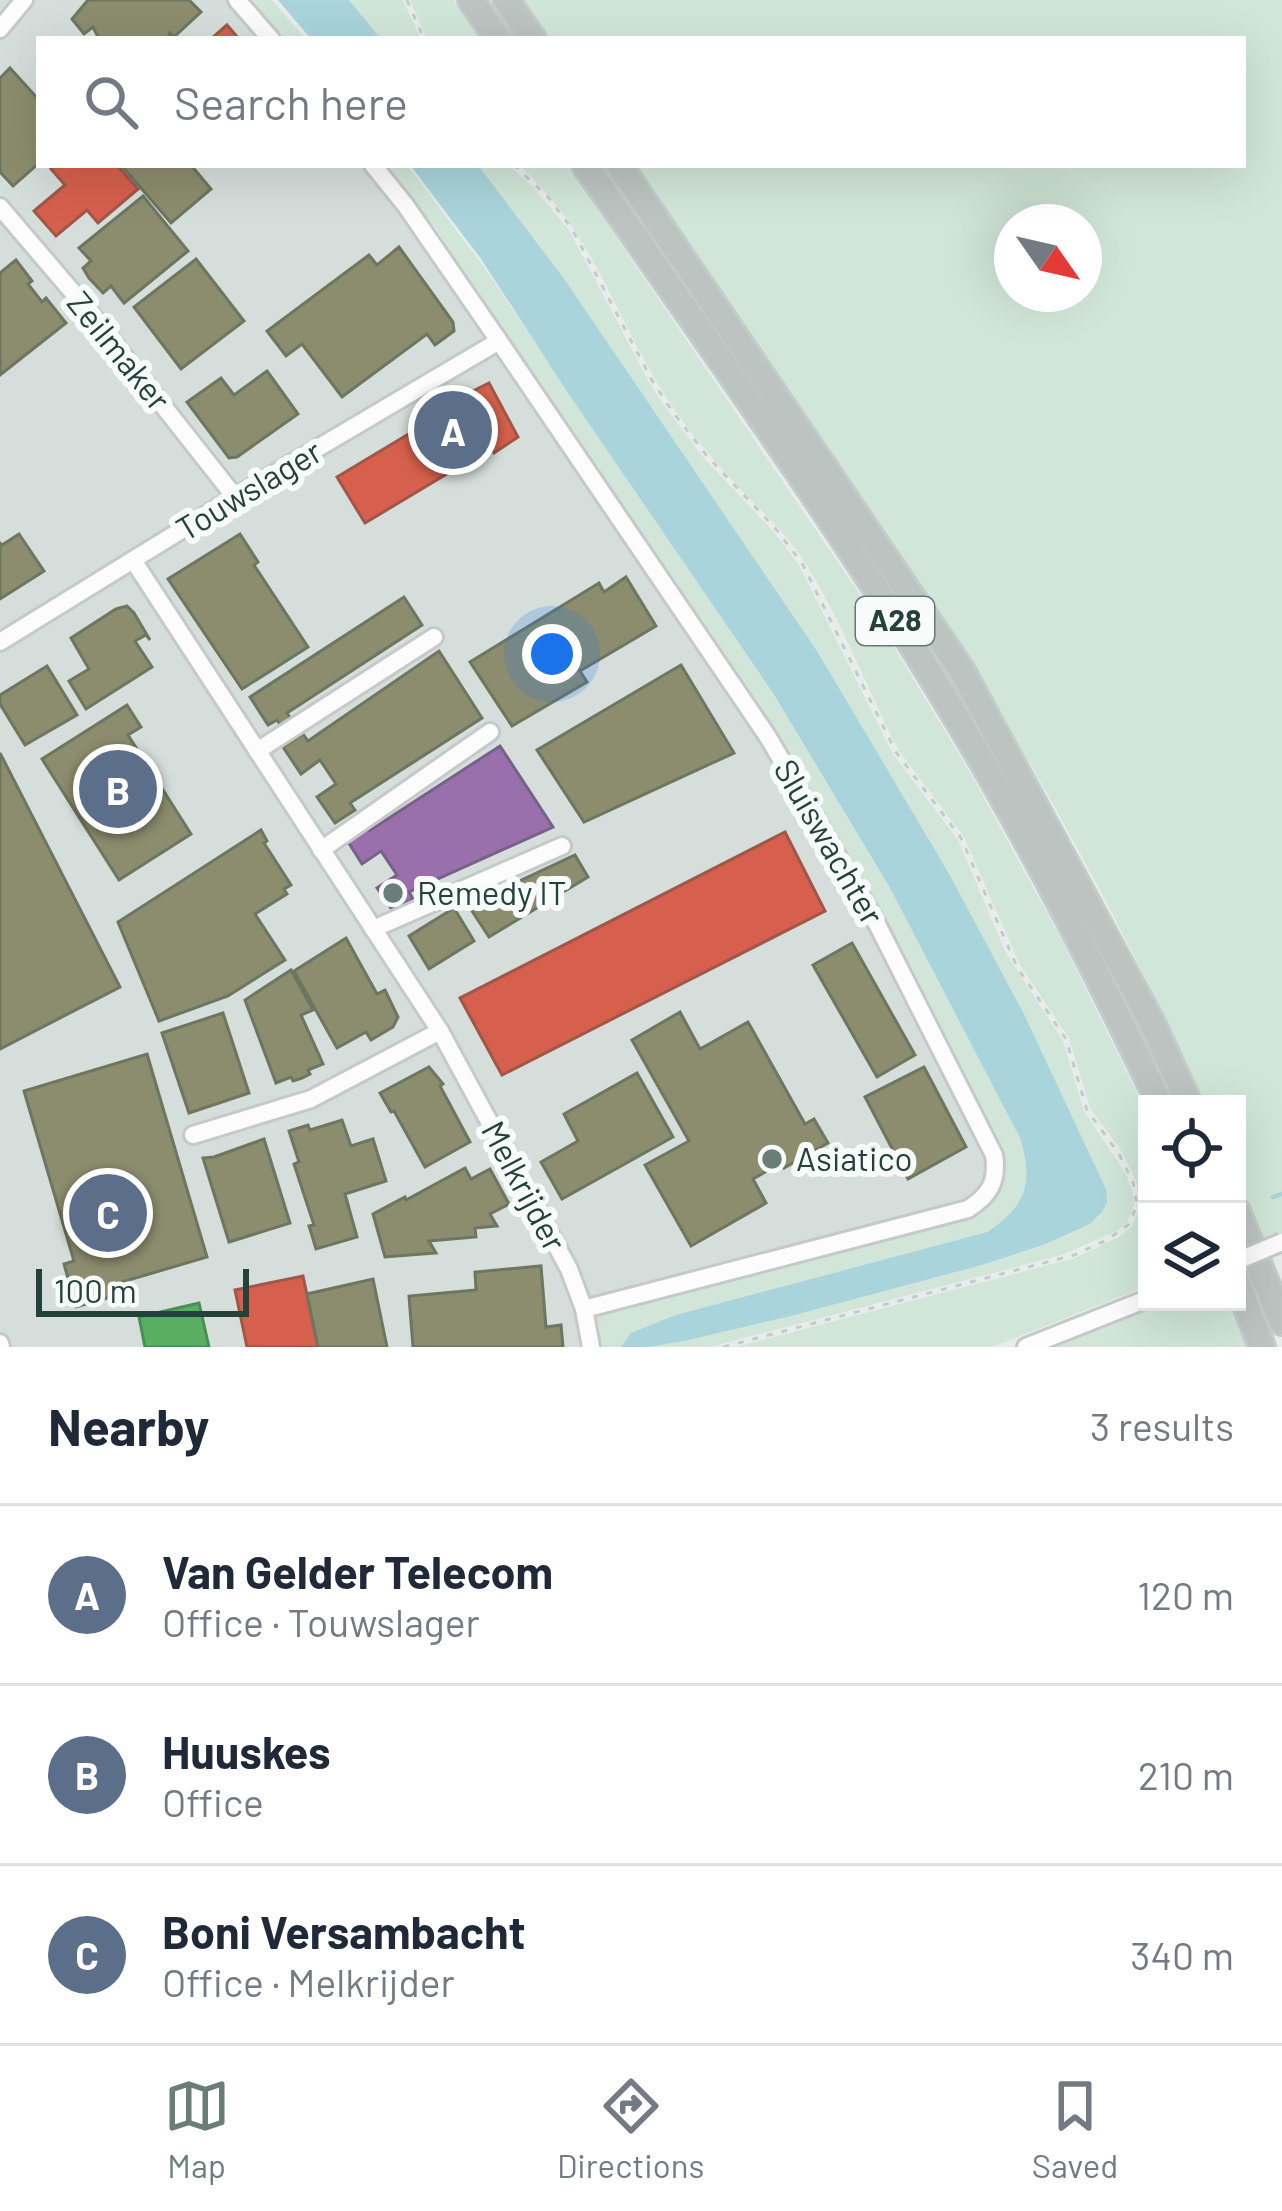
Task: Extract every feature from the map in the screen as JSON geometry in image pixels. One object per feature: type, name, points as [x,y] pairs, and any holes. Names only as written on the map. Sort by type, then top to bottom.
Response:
[{"type":"highway","points":[[470,0],[495,36]]},
{"type":"highway","points":[[506,0],[531,36]]},
{"type":"highway","name":"A28","points":[[587,168],[829,518],[936,685],[1063,909],[1156,1095]]},
{"type":"highway","name":"A28","points":[[621,168],[962,671],[1142,1003],[1185,1095]]},
{"type":"highway","points":[[1246,1233],[1282,1322]]},
{"type":"highway","points":[[1246,1305],[1262,1347]]},
{"type":"street","points":[[0,28],[24,0]]},
{"type":"street","points":[[237,0],[268,36]]},
{"type":"street","name":"Sluiswachter","points":[[376,168],[500,341],[768,737],[877,924],[994,1155],[993,1185],[968,1209],[584,1309]]},
{"type":"street","name":"Zeilmaker","points":[[0,207],[235,497]]},
{"type":"street","name":"Touwslager","points":[[0,642],[500,341]]},
{"type":"street","name":"Melkrijder","points":[[133,560],[440,1031],[569,1269],[591,1347]]},
{"type":"street","points":[[257,751],[434,637]]},
{"type":"street","points":[[321,850],[490,732]]},
{"type":"street","points":[[373,929],[562,846]]},
{"type":"street","points":[[193,1135],[311,1099],[440,1031]]},
{"type":"street","points":[[1246,1257],[1282,1242]]},
{"type":"street","points":[[1026,1347],[1138,1303]]},
{"type":"path","points":[[406,0],[423,36]]},
{"type":"path","points":[[517,168],[572,229],[672,410],[802,563],[896,752],[967,849],[1009,952],[1066,1039],[1087,1110],[1119,1154],[1136,1192],[1136,1212],[1124,1229],[1074,1255],[723,1347]]},
{"type":"shaded area","points":[[0,0],[244,0],[274,36],[36,36],[36,168],[383,168],[438,234],[530,380],[705,613],[1019,1156],[1013,1200],[614,1347],[0,1347]]},
{"type":"green space","points":[[246,0],[272,0],[303,36],[278,36]]},
{"type":"green space","points":[[349,0],[403,0],[420,36],[379,36]]},
{"type":"green space","points":[[410,0],[454,0],[479,36],[426,36]]},
{"type":"green space","points":[[519,0],[1282,0],[1282,1237],[1266,1243],[1246,1197],[1246,1095],[1201,1095],[1100,889],[936,611],[634,168],[1246,168],[1246,36],[544,36]]},
{"type":"green space","points":[[386,168],[409,168],[484,267],[773,693],[890,888],[1020,1138],[1026,1168],[1023,1192],[1011,1213],[987,1232],[676,1315],[631,1333],[621,1347],[597,1347],[601,1323],[620,1307],[978,1212],[999,1189],[1002,1163],[997,1141],[825,820],[713,639],[514,353],[437,230]]},
{"type":"green space","points":[[480,168],[512,168],[569,230],[669,412],[799,565],[893,754],[958,840],[1006,953],[1063,1041],[1084,1111],[1126,1174],[1133,1193],[1127,1222],[1117,1231],[1062,1255],[710,1347],[650,1347],[791,1316],[1043,1245],[1098,1217],[1106,1189],[1025,1016],[817,651],[565,280]]},
{"type":"green space","points":[[522,168],[569,168],[878,621],[971,774],[1063,942],[1138,1095],[1138,1194],[1122,1152],[1090,1108],[1069,1038],[1020,965],[964,837],[899,751],[810,571],[675,410],[563,214]]},
{"type":"green space","points":[[1138,1211],[1138,1290],[992,1347],[735,1347],[1075,1258],[1132,1226]]},
{"type":"green space","points":[[1138,1309],[1234,1311],[1248,1347],[1038,1347]]},
{"type":"water","points":[[278,0],[349,0],[379,36],[308,36]]},
{"type":"water","points":[[412,168],[480,168],[565,280],[817,651],[948,872],[1025,1016],[1106,1189],[1107,1202],[1090,1224],[982,1265],[791,1316],[650,1347],[621,1347],[631,1333],[676,1315],[987,1232],[1018,1203],[1026,1168],[1020,1138],[890,888],[773,693],[481,259]]},
{"type":"building: Shops","points":[[227,25],[236,36],[214,36]]},
{"type":"building: Shops","points":[[120,168],[138,189],[98,223],[87,210],[56,236],[34,211],[65,185],[51,169]]},
{"type":"building: Shops","points":[[489,383],[518,437],[494,453],[479,428],[468,434],[480,454],[365,523],[337,477],[452,408],[459,419],[470,412],[461,397]]},
{"type":"building: Shops","points":[[785,832],[825,911],[502,1075],[460,998]]},
{"type":"building: Shops","points":[[303,1276],[318,1347],[247,1347],[235,1290]]},
{"type":"building: Offices","points":[[500,746],[553,827],[409,892],[413,899],[393,911],[377,888],[397,875],[381,851],[362,864],[345,837],[365,824],[369,831]]},
{"type":"building: Public","points":[[199,1303],[209,1347],[145,1347],[139,1317]]},
{"type":"building: Industry","points":[[88,0],[189,0],[201,12],[175,36],[98,36],[93,27],[84,34],[72,19]]},
{"type":"building: Industry","points":[[10,68],[36,97],[36,166],[13,186],[0,172],[0,78]]},
{"type":"building: Industry","points":[[124,168],[194,168],[211,189],[171,223]]},
{"type":"building: Industry","points":[[143,196],[188,251],[124,303],[111,286],[103,293],[89,278],[83,268],[91,261],[79,248]]},
{"type":"building: Industry","points":[[399,247],[453,322],[454,331],[435,345],[427,334],[342,397],[302,344],[286,356],[267,331],[369,255],[377,265]]},
{"type":"building: Industry","points":[[196,259],[244,321],[181,369],[134,307]]},
{"type":"building: Industry","points":[[16,260],[42,302],[46,298],[66,323],[0,375],[0,273]]},
{"type":"building: Industry","points":[[267,371],[298,414],[229,458],[187,402],[221,378],[234,395]]},
{"type":"building: Industry","points":[[19,534],[44,571],[0,599],[0,543]]},
{"type":"building: Industry","points":[[240,534],[258,562],[254,565],[308,647],[242,689],[168,579]]},
{"type":"building: Industry","points":[[626,577],[656,626],[580,671],[587,682],[512,726],[470,662],[599,583],[604,592]]},
{"type":"building: Industry","points":[[404,597],[422,625],[287,713],[291,719],[281,726],[277,720],[268,725],[250,697]]},
{"type":"building: Industry","points":[[127,606],[150,640],[146,635],[135,641],[152,667],[86,709],[69,681],[89,669],[71,638]]},
{"type":"building: Industry","points":[[439,651],[482,718],[350,803],[355,810],[335,823],[317,797],[336,784],[320,760],[301,774],[283,747],[303,734],[308,741]]},
{"type":"building: Industry","points":[[681,665],[734,753],[584,822],[537,750]]},
{"type":"building: Industry","points":[[47,666],[77,715],[25,745],[0,704],[0,695]]},
{"type":"building: Industry","points":[[127,705],[141,727],[128,735],[191,834],[119,880],[42,759]]},
{"type":"building: Industry","points":[[0,753],[120,987],[0,1049]]},
{"type":"building: Industry","points":[[261,830],[291,885],[284,889],[287,894],[255,914],[285,960],[228,996],[159,1021],[118,922]]},
{"type":"building: Industry","points":[[575,855],[588,877],[489,937],[468,905]]},
{"type":"building: Industry","points":[[454,908],[474,941],[429,969],[409,936]]},
{"type":"building: Industry","points":[[346,938],[377,994],[385,990],[398,1017],[393,1027],[371,1040],[366,1032],[337,1048],[294,971]]},
{"type":"building: Industry","points":[[852,943],[915,1055],[877,1077],[813,965]]},
{"type":"building: Industry","points":[[291,970],[313,1010],[301,1015],[323,1064],[302,1078],[276,1083],[245,1000]]},
{"type":"building: Industry","points":[[680,1012],[700,1049],[748,1022],[805,1124],[814,1119],[828,1143],[753,1179],[766,1203],[691,1246],[645,1165],[689,1141],[632,1040]]},
{"type":"building: Industry","points":[[223,1013],[249,1093],[189,1113],[162,1033]]},
{"type":"building: Industry","points":[[147,1054],[207,1257],[115,1284],[118,1295],[76,1307],[64,1264],[74,1261],[24,1091]]},
{"type":"building: Industry","points":[[429,1067],[443,1084],[470,1142],[425,1167],[380,1093]]},
{"type":"building: Industry","points":[[924,1067],[966,1147],[908,1179],[865,1097]]},
{"type":"building: Industry","points":[[637,1073],[673,1137],[562,1199],[541,1162],[578,1141],[564,1114]]},
{"type":"building: Industry","points":[[342,1120],[351,1146],[373,1139],[386,1181],[345,1194],[357,1237],[316,1249],[289,1131]]},
{"type":"building: Industry","points":[[264,1139],[290,1223],[229,1242],[203,1158]]},
{"type":"building: Industry","points":[[465,1168],[471,1179],[490,1169],[509,1204],[490,1214],[497,1226],[475,1228],[476,1237],[429,1241],[436,1253],[385,1257],[373,1214]]},
{"type":"building: Industry","points":[[541,1266],[546,1327],[561,1325],[563,1347],[413,1347],[409,1296],[476,1290],[475,1272]]},
{"type":"building: Industry","points":[[373,1279],[387,1347],[318,1347],[307,1294]]},
{"type":"waterway","points":[[1273,1197],[1282,1194]]},
{"type":"place","name":"Van Gelder Telecom","points":[[453,430]]},
{"type":"place","name":"Huuskes","points":[[118,789]]},
{"type":"place","name":"Remedy IT","points":[[393,893]]},
{"type":"place","name":"Asiatico","points":[[772,1159]]},
{"type":"place","name":"Boni Versambacht","points":[[108,1213]]}]
